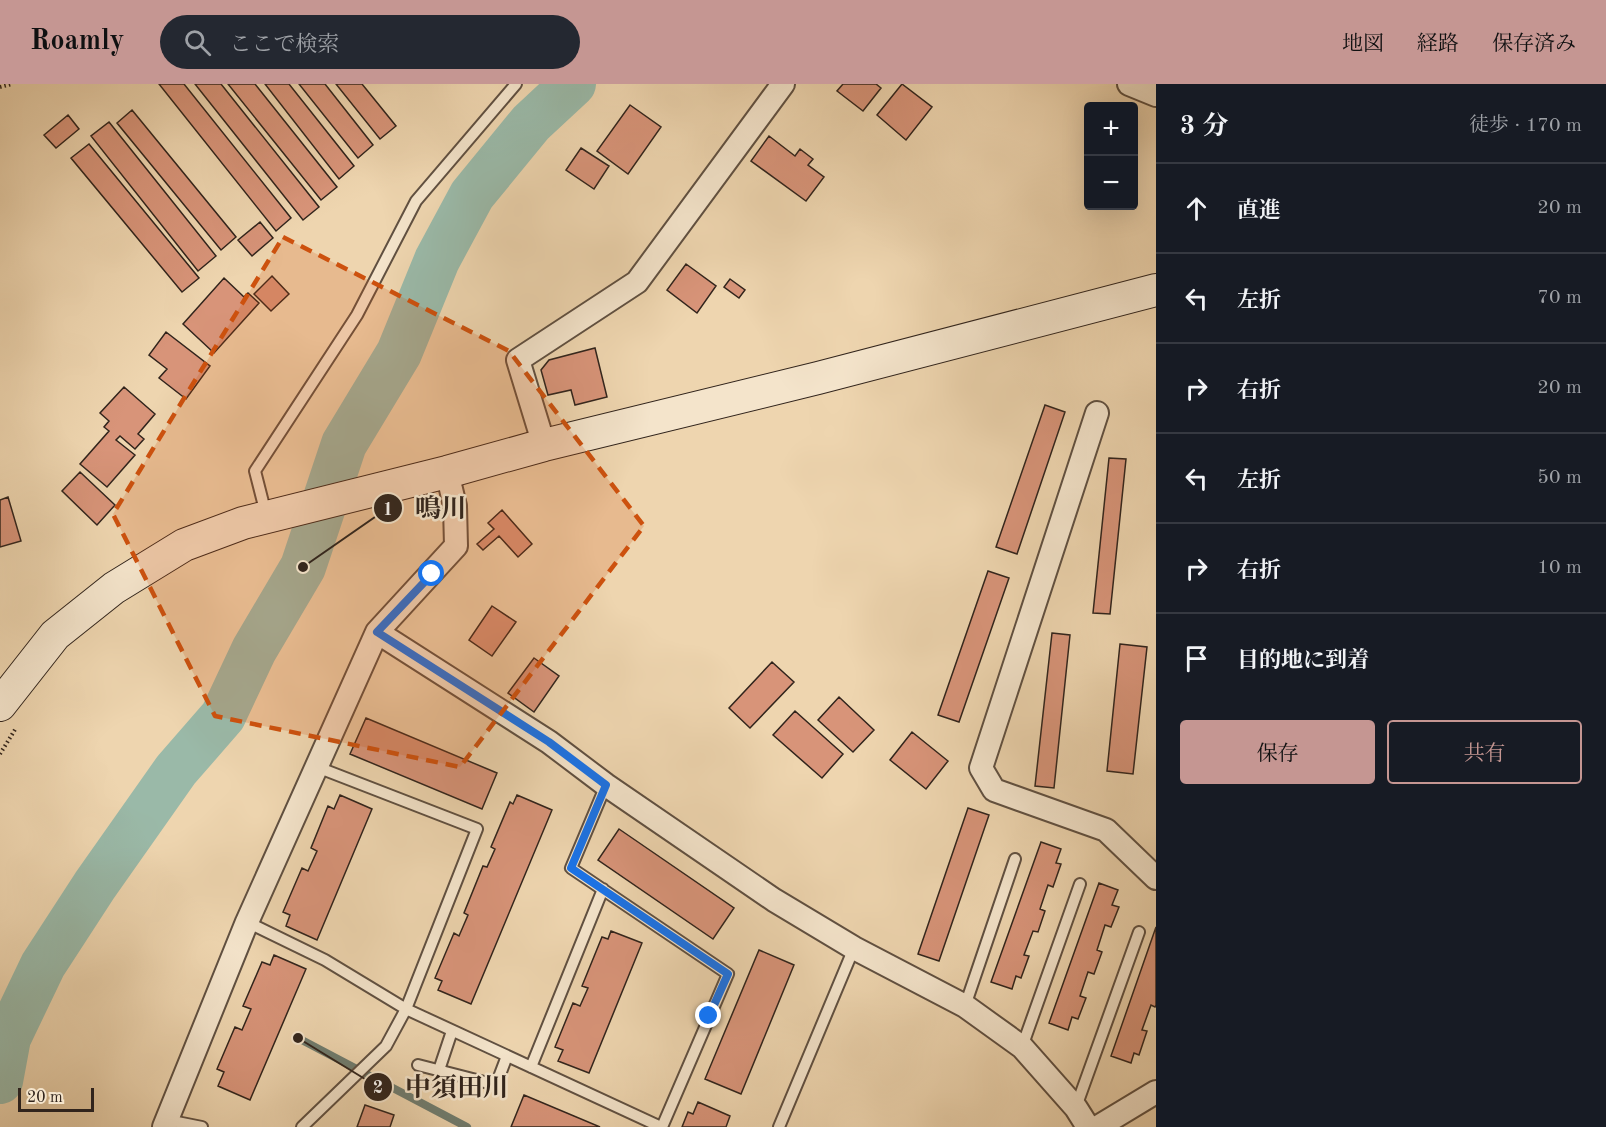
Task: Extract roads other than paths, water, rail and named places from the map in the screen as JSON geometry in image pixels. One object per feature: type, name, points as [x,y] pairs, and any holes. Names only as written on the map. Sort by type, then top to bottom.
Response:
[{"type":"street","points":[[544,445],[518,360],[637,282],[783,84]]},
{"type":"street","points":[[1129,84],[1156,95]]},
{"type":"street","points":[[9,714],[55,635],[114,588],[184,545],[243,523],[1156,290]]},
{"type":"street","points":[[1097,413],[981,768],[994,790],[1106,830],[1156,878]]},
{"type":"street","points":[[166,1123],[247,922],[377,632],[456,546],[455,506],[447,472]]},
{"type":"street","points":[[377,632],[549,742],[606,785],[774,900],[854,948],[965,1006],[1022,1047],[1076,1108],[1088,1127]]},
{"type":"street","points":[[1098,1127],[1156,1092]]},
{"type":"lane","points":[[275,514],[255,471],[357,315],[416,201],[516,84]]},
{"type":"lane","points":[[302,1127],[386,1046],[406,1009],[477,830],[317,767]]},
{"type":"lane","points":[[247,922],[325,960],[406,1009],[661,1127],[728,974],[571,868],[606,785]]},
{"type":"lane","points":[[965,1006],[1015,860]]},
{"type":"lane","points":[[1022,1047],[1080,884]]},
{"type":"lane","points":[[531,1067],[603,889]]},
{"type":"lane","points":[[1076,1108],[1139,932]]},
{"type":"lane","points":[[779,1127],[854,948]]},
{"type":"lane","points":[[440,1070],[452,1031]]},
{"type":"lane","points":[[418,1065],[496,1085],[507,1056]]},
{"type":"lane","points":[[166,1123],[202,1127]]},
{"type":"waterway","points":[[0,1081],[8,1038],[43,965],[95,885],[176,770],[223,716],[254,650],[303,567],[344,444],[399,353],[437,260],[472,195],[531,123],[573,84]]},
{"type":"waterway","points":[[298,1038],[467,1127]]},
{"type":"place","name":"鳴川","points":[[303,567]]},
{"type":"place","name":"中須田川","points":[[298,1038]]}]
